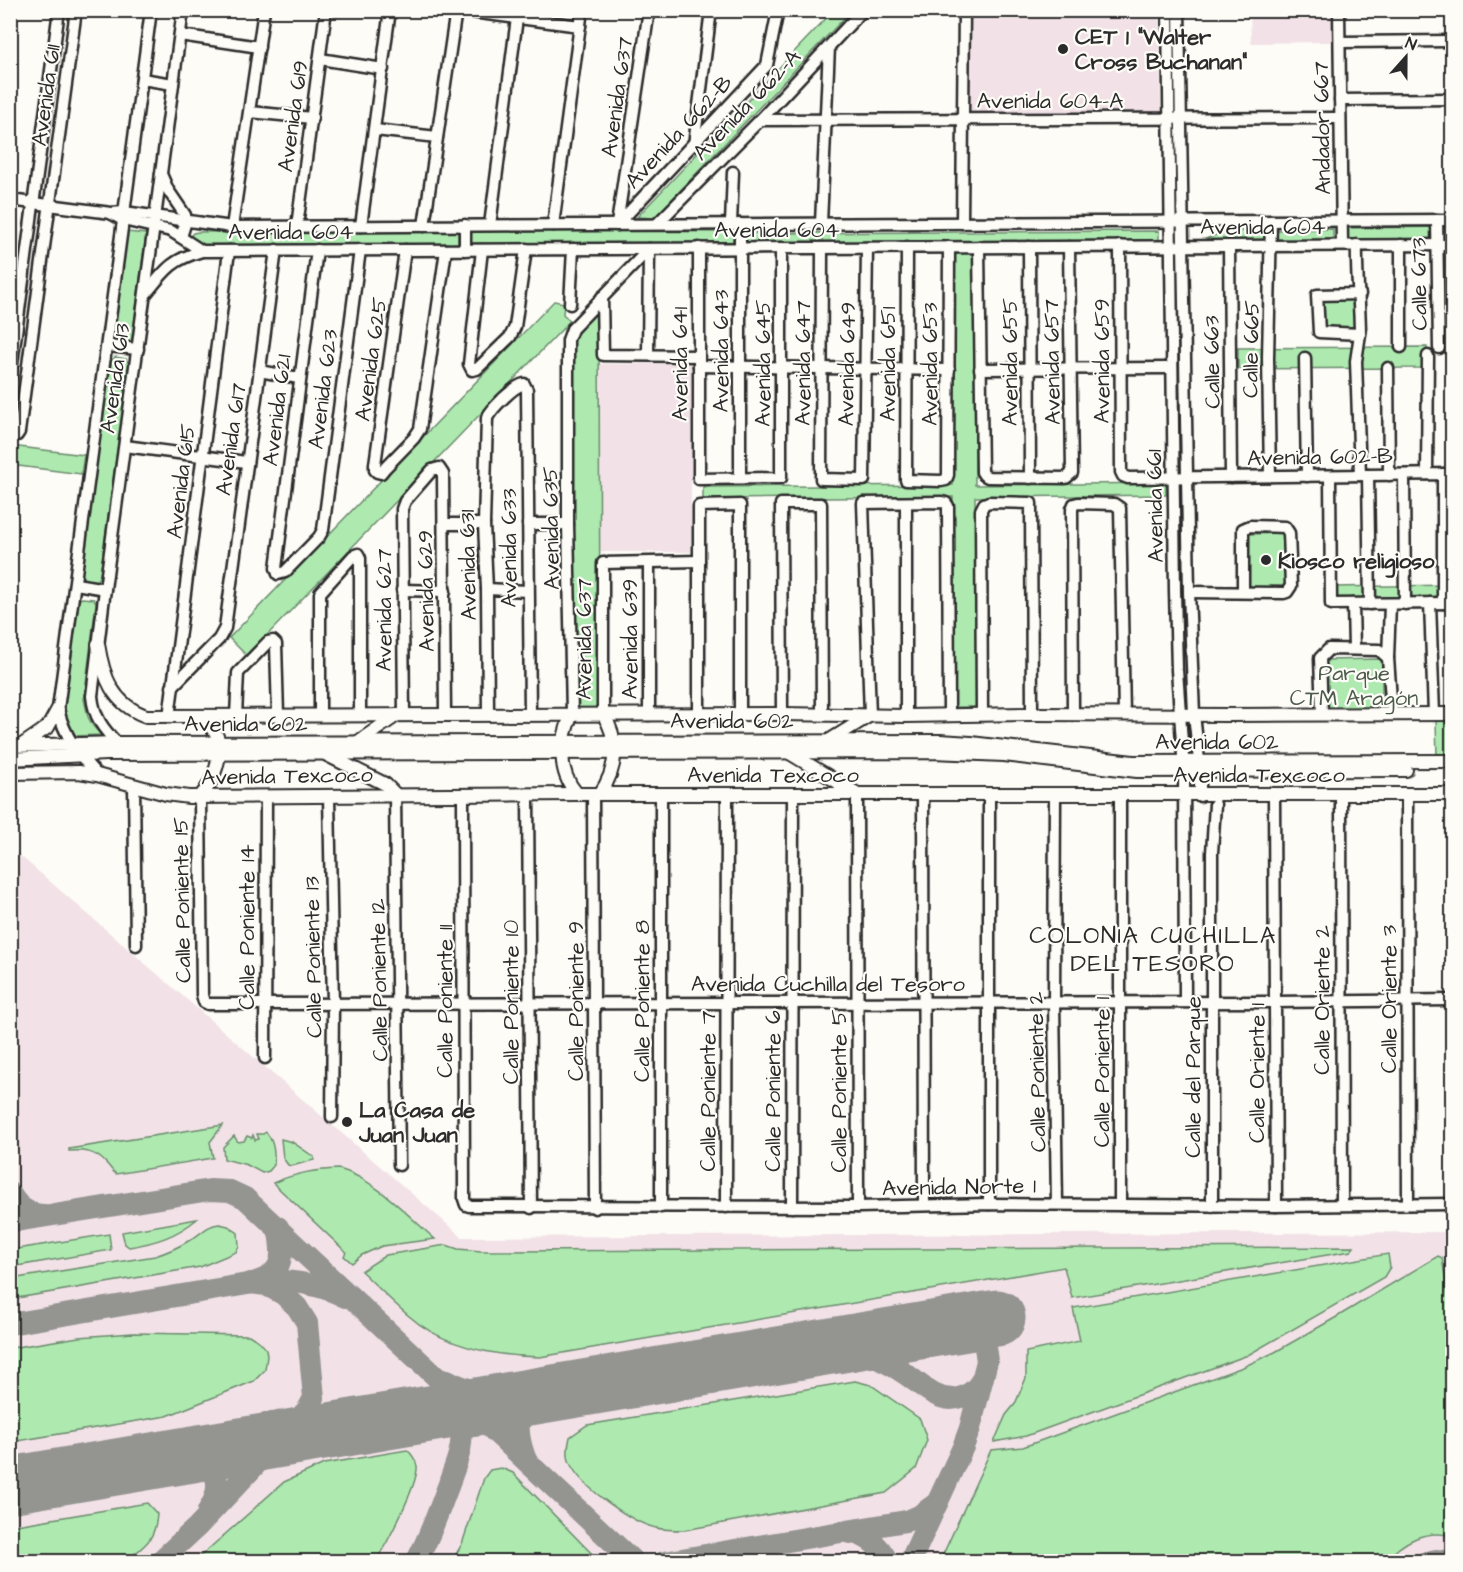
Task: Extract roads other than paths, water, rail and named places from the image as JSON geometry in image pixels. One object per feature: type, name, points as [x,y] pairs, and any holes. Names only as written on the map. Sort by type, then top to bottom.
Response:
[{"type":"main road","name":"Avenida 602","points":[[98,644],[110,686],[121,702],[132,711],[146,716],[1452,714]]},
{"type":"main road","points":[[15,746],[48,727],[58,709]]},
{"type":"main road","points":[[572,714],[563,748],[566,778],[577,794]]},
{"type":"main road","points":[[597,794],[611,775],[614,747],[611,729],[603,714]]},
{"type":"main road","points":[[355,744],[401,715]]},
{"type":"main road","points":[[200,716],[212,728],[218,749],[214,775],[206,791],[200,797]]},
{"type":"main road","points":[[828,741],[870,716]]},
{"type":"main road","name":"Avenida 602","points":[[15,746],[117,743],[323,753],[828,741],[971,743],[1184,767]]},
{"type":"main road","name":"Avenida 602","points":[[10,759],[355,744],[563,748]]},
{"type":"main road","name":"Avenida 602","points":[[614,747],[787,752],[968,753],[1137,771],[1199,766],[1452,761]]},
{"type":"main road","points":[[787,752],[857,794]]},
{"type":"main road","points":[[323,753],[385,784],[395,794]]},
{"type":"main road","name":"Avenida 602","points":[[1199,766],[1452,770]]},
{"type":"main road","name":"Avenida Texcoco","points":[[10,773],[71,772],[97,775],[166,794],[200,797],[395,794],[463,796],[1452,794]]},
{"type":"street","name":"Avenida 611","points":[[10,378],[59,10]]},
{"type":"street","name":"Avenida 611","points":[[14,435],[51,204],[76,10]]},
{"type":"street","name":"Avenida 613","points":[[79,755],[63,727],[58,709],[151,10]]},
{"type":"street","name":"Avenida 613","points":[[117,743],[101,726],[93,709],[92,696],[183,10]]},
{"type":"street","points":[[232,227],[264,10]]},
{"type":"street","name":"Avenida 619","points":[[297,226],[326,10]]},
{"type":"street","points":[[361,226],[390,10]]},
{"type":"street","points":[[424,226],[456,10],[580,26]]},
{"type":"street","points":[[553,225],[582,10]]},
{"type":"street","name":"Avenida 637","points":[[617,225],[649,10]]},
{"type":"street","points":[[694,145],[711,10]]},
{"type":"street","name":"Avenida 662-B","points":[[617,225],[694,145],[767,64],[778,10]]},
{"type":"street","name":"Avenida 662-A","points":[[657,224],[760,120],[863,10]]},
{"type":"street","points":[[963,223],[964,10]]},
{"type":"street","name":"Avenida 661","points":[[1168,10],[1181,119],[1189,592],[1200,796]]},
{"type":"street","name":"Avenida 661","points":[[1179,10],[1175,81],[1169,119],[1173,476],[1179,714],[1184,767],[1185,1001]]},
{"type":"street","name":"Andador 667","points":[[1339,10],[1342,245]]},
{"type":"street","points":[[490,225],[517,18]]},
{"type":"street","points":[[180,35],[259,47]]},
{"type":"street","points":[[1340,42],[1452,41]]},
{"type":"street","points":[[821,224],[829,47]]},
{"type":"street","points":[[320,59],[383,69]]},
{"type":"street","points":[[142,79],[173,84]]},
{"type":"street","points":[[1340,100],[1452,99]]},
{"type":"street","points":[[250,112],[312,118]]},
{"type":"street","name":"Avenida 604-A","points":[[760,120],[1340,118]]},
{"type":"street","points":[[375,130],[437,137]]},
{"type":"street","name":"Avenida 643","points":[[733,172],[735,224],[740,248],[740,478]]},
{"type":"street","points":[[161,173],[168,190],[185,215],[186,221],[181,237]]},
{"type":"street","name":"Avenida 604","points":[[10,200],[51,204],[154,221],[186,221],[232,227],[1452,220]]},
{"type":"street","name":"Calle 673","points":[[1437,220],[1439,348]]},
{"type":"street","name":"Avenida 604","points":[[154,221],[202,251],[1452,245]]},
{"type":"street","name":"Calle 665","points":[[1270,476],[1268,358],[1271,221]]},
{"type":"street","points":[[465,225],[465,250]]},
{"type":"street","points":[[1357,245],[1360,334],[1356,361],[1370,604]]},
{"type":"street","points":[[1401,245],[1401,347]]},
{"type":"street","name":"Avenida 659","points":[[1120,246],[1121,472],[1123,476]]},
{"type":"street","name":"Calle 663","points":[[1229,246],[1231,477]]},
{"type":"street","name":"Avenida 653","points":[[946,480],[948,475],[949,247]]},
{"type":"street","points":[[979,247],[982,472],[988,477],[1030,478]]},
{"type":"street","name":"Avenida 655","points":[[1029,247],[1030,478]]},
{"type":"street","name":"Avenida 657","points":[[1030,478],[1066,478],[1071,476],[1072,471],[1070,247]]},
{"type":"street","name":"Avenida 641","points":[[699,248],[699,479],[740,478]]},
{"type":"street","name":"Avenida 645","points":[[740,478],[781,478],[781,248]]},
{"type":"street","name":"Avenida 647","points":[[822,248],[821,479],[864,480]]},
{"type":"street","name":"Avenida 649","points":[[864,480],[867,248]]},
{"type":"street","name":"Avenida 651","points":[[907,248],[906,480],[946,480]]},
{"type":"street","points":[[482,250],[469,364],[472,369],[477,369],[510,337],[515,327],[526,249]]},
{"type":"street","points":[[570,304],[573,249]]},
{"type":"street","points":[[649,249],[602,297],[602,353],[606,356],[648,355],[740,367],[949,370]]},
{"type":"street","points":[[648,355],[649,249]]},
{"type":"street","name":"Avenida 617","points":[[172,687],[223,633],[226,622],[276,250]]},
{"type":"street","name":"Avenida 621","points":[[278,574],[276,568],[317,250]]},
{"type":"street","name":"Avenida 623","points":[[278,574],[285,572],[322,532],[360,250]]},
{"type":"street","name":"Avenida 625","points":[[405,250],[375,464],[377,472],[381,472],[418,432],[446,250]]},
{"type":"street","points":[[145,295],[172,263],[183,256],[202,251]]},
{"type":"street","name":"Avenida 615","points":[[168,717],[229,251]]},
{"type":"street","points":[[1359,294],[1317,295],[1319,332],[1360,334]]},
{"type":"street","name":"Avenida 635","points":[[572,714],[568,524],[568,340],[572,329],[602,297]]},
{"type":"street","points":[[107,346],[138,348]]},
{"type":"street","name":"Calle 673","points":[[1427,474],[1428,356]]},
{"type":"street","points":[[1305,358],[1307,476]]},
{"type":"street","points":[[980,369],[1171,368]]},
{"type":"street","points":[[1388,368],[1389,475]]},
{"type":"street","points":[[259,371],[299,378]]},
{"type":"street","name":"Avenida 631","points":[[488,714],[484,524],[488,416],[517,386],[524,384]]},
{"type":"street","name":"Avenida 633","points":[[524,384],[527,390],[530,714]]},
{"type":"street","points":[[125,446],[246,462]]},
{"type":"street","name":"Avenida 627","points":[[401,715],[404,504],[432,470],[439,468]]},
{"type":"street","name":"Avenida 629","points":[[439,468],[443,474],[445,715]]},
{"type":"street","points":[[1330,476],[1331,604],[1390,604],[1448,603],[1448,474]]},
{"type":"street","name":"Avenida 602-B","points":[[1123,476],[1128,478],[1448,474]]},
{"type":"street","points":[[1404,475],[1405,603]]},
{"type":"street","points":[[982,714],[981,510],[984,504],[989,502],[1031,503],[1032,714]]},
{"type":"street","points":[[870,716],[863,503],[946,503],[948,506],[949,714]]},
{"type":"street","points":[[906,503],[906,716]]},
{"type":"street","points":[[782,714],[781,504],[821,504],[822,714]]},
{"type":"street","points":[[1073,714],[1072,509],[1074,504],[1114,504],[1119,506],[1120,510],[1124,714]]},
{"type":"street","points":[[699,715],[699,506],[740,505],[740,714]]},
{"type":"street","points":[[444,524],[484,524]]},
{"type":"street","points":[[528,524],[568,524]]},
{"type":"street","points":[[1189,592],[1284,593],[1289,591],[1289,533],[1286,527],[1250,526],[1244,529],[1243,592]]},
{"type":"street","points":[[320,715],[320,592],[353,556],[358,554],[360,558],[360,714]]},
{"type":"street","points":[[649,563],[699,561]]},
{"type":"street","name":"Avenida 637","points":[[603,714],[603,563],[649,563]]},
{"type":"street","name":"Avenida 639","points":[[649,563],[649,715]]},
{"type":"street","points":[[76,584],[105,590]]},
{"type":"street","points":[[487,589],[528,591]]},
{"type":"street","points":[[402,590],[445,591]]},
{"type":"street","points":[[1430,603],[1434,714]]},
{"type":"street","points":[[1353,604],[1354,649]]},
{"type":"street","points":[[1390,604],[1389,658],[1392,713]]},
{"type":"street","points":[[236,716],[238,673],[268,642],[273,641],[276,644],[278,715]]},
{"type":"street","points":[[1322,714],[1320,657],[1329,649],[1379,650],[1389,658]]},
{"type":"street","points":[[79,755],[97,775]]},
{"type":"street","points":[[134,786],[136,945]]},
{"type":"street","name":"Calle Poniente 12","points":[[395,794],[399,1165]]},
{"type":"street","name":"Calle Poniente 9","points":[[595,1208],[597,794]]},
{"type":"street","name":"Calle Poniente 5","points":[[857,794],[858,1207]]},
{"type":"street","name":"Calle Oriente 2","points":[[1341,794],[1342,1205]]},
{"type":"street","name":"Calle Poniente 10","points":[[528,795],[531,1208]]},
{"type":"street","name":"Calle Poniente 8","points":[[661,795],[661,1207]]},
{"type":"street","name":"Calle Poniente 7","points":[[726,1208],[727,795]]},
{"type":"street","name":"Calle Poniente 6","points":[[792,1207],[793,795]]},
{"type":"street","points":[[923,795],[924,1205]]},
{"type":"street","points":[[989,795],[989,1204]]},
{"type":"street","name":"Calle Poniente 2","points":[[1055,795],[1054,1002],[1057,1204]]},
{"type":"street","name":"Calle Poniente 1","points":[[1120,795],[1120,1205]]},
{"type":"street","name":"Calle Oriente 1","points":[[1274,795],[1276,1206]]},
{"type":"street","name":"Calle Oriente 3","points":[[1407,795],[1408,1203]]},
{"type":"street","name":"Calle Poniente 13","points":[[329,796],[333,1005],[332,1117]]},
{"type":"street","name":"Calle Poniente 11","points":[[463,796],[464,1199],[466,1205]]},
{"type":"street","name":"Calle Poniente 15","points":[[200,797],[202,995],[204,1002]]},
{"type":"street","name":"Calle Poniente 14","points":[[266,797],[266,1058]]},
{"type":"street","name":"Calle del Parque","points":[[1212,1206],[1212,853],[1215,804]]},
{"type":"street","name":"Avenida Cuchilla del Tesoro","points":[[204,1002],[212,1005],[398,1005],[1452,1000]]},
{"type":"street","name":"Avenida Norte 1","points":[[466,1205],[531,1208],[726,1208],[989,1204],[1276,1206],[1452,1204]]},
{"type":"place","name":"CET 1 \"Walter Cross Buchanan\"","points":[[1063,49]]},
{"type":"place","name":"Kiosco religioso","points":[[1266,560]]},
{"type":"place","name":"La Casa de Juan Juan","points":[[347,1122]]},
{"type":"district","name":"COLONIA CUCHILLA DEL TESORO","points":[[1153,949]]},
{"type":"park label","name":"Parque CTM Aragón","points":[[1354,684]]}]
